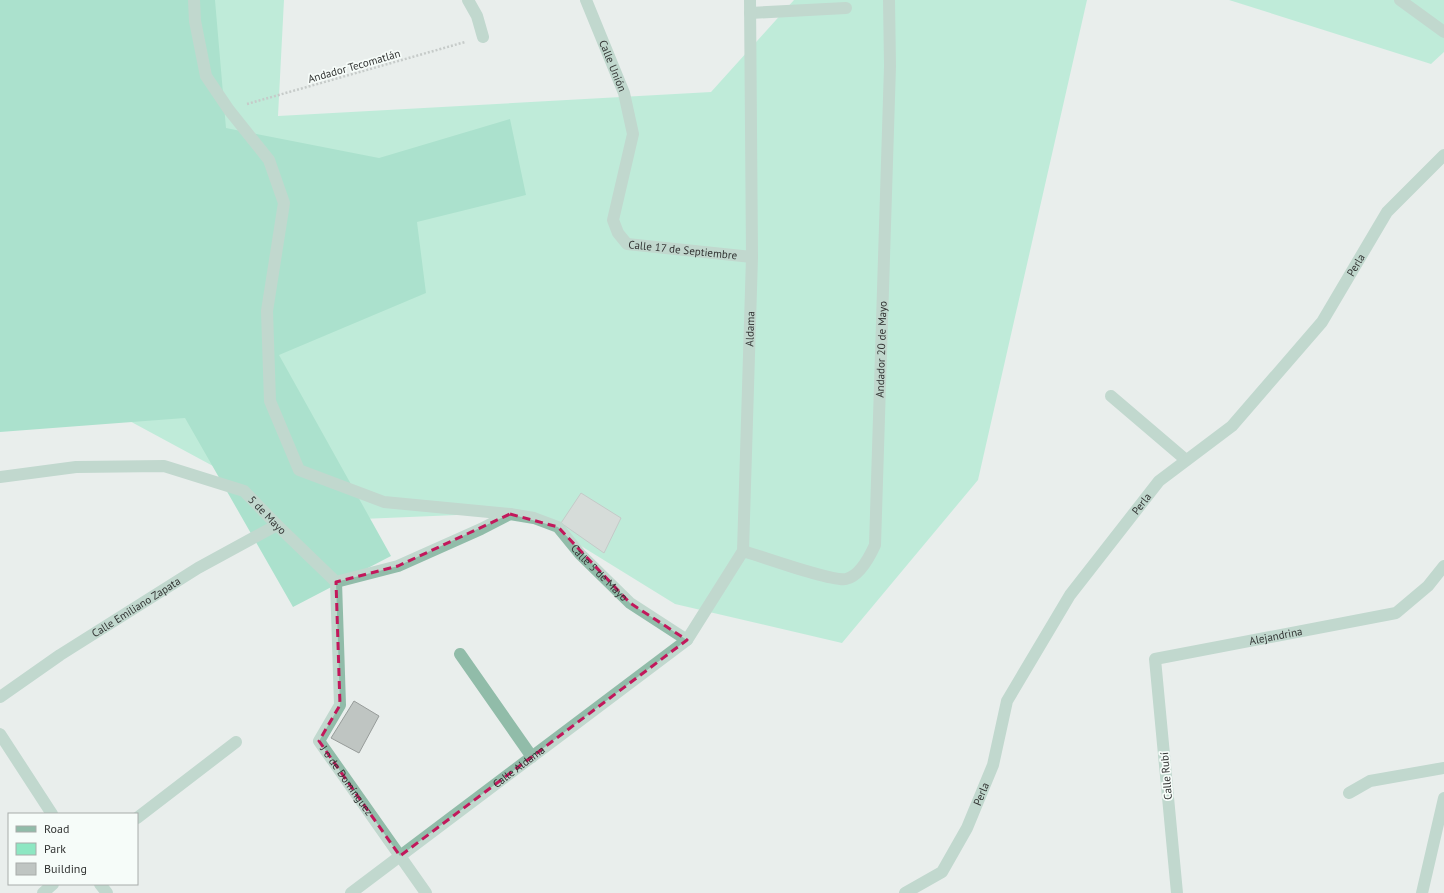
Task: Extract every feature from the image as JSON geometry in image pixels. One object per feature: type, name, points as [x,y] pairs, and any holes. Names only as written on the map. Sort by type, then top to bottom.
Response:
[{"type":"street","name":"Calle 5 de Mayo","points":[[194,0],[195,21],[206,76],[229,110],[269,160],[284,204],[267,311],[270,401],[299,470],[384,502],[510,514],[534,518],[558,527],[580,554],[630,603],[686,640]]},
{"type":"street","points":[[468,0],[478,16],[483,37]]},
{"type":"street","name":"Calle Unión","points":[[586,0],[624,93],[633,134],[613,220],[618,234]]},
{"type":"street","name":"Aldama","points":[[743,551],[752,257],[750,0]]},
{"type":"street","name":"Andador 20 de Mayo","points":[[743,551],[830,578],[846,579],[857,572],[867,562],[875,545],[889,74],[889,0]]},
{"type":"street","points":[[1400,0],[1444,32]]},
{"type":"street","points":[[750,13],[846,8]]},
{"type":"street","name":"Perla","points":[[905,893],[942,872],[967,828],[993,766],[1006,701],[1070,595],[1159,481],[1232,426],[1322,322],[1387,212],[1444,155]]},
{"type":"street","name":"Calle 17 de Septiembre","points":[[618,234],[627,244],[752,257]]},
{"type":"street","points":[[1111,396],[1186,460]]},
{"type":"street","name":"5 de Mayo","points":[[0,478],[76,467],[164,466],[244,491],[336,582]]},
{"type":"street","points":[[336,582],[398,566],[481,529],[510,514]]},
{"type":"street","name":"Calle Emiliano Zapata","points":[[0,698],[60,655],[198,568],[277,525]]},
{"type":"street","points":[[686,640],[743,551]]},
{"type":"street","name":"Alejandrina","points":[[1155,658],[1396,613],[1428,586],[1444,566]]},
{"type":"street","name":"J o de Domínguez","points":[[336,582],[340,705],[319,741],[400,856]]},
{"type":"street","name":"Calle Aldama","points":[[351,893],[686,640]]},
{"type":"street","points":[[460,654],[532,757]]},
{"type":"street","name":"Calle Rubí","points":[[1155,658],[1177,893]]},
{"type":"street","points":[[0,734],[51,813]]},
{"type":"street","points":[[138,817],[236,742]]},
{"type":"street","points":[[1349,793],[1370,781],[1444,768]]},
{"type":"street","points":[[1422,893],[1444,798]]},
{"type":"street","points":[[400,856],[426,893]]},
{"type":"street","points":[[43,893],[53,885]]},
{"type":"street","points":[[101,885],[107,893]]},
{"type":"path","name":"Andador Tecomatlán","points":[[229,110],[483,37]]},
{"type":"highlighted area","points":[[510,514],[558,527],[630,603],[687,640],[400,856],[319,741],[340,705],[336,582],[398,566]]},
{"type":"green space","points":[[0,0],[284,0],[278,116],[711,92],[794,0],[1087,0],[978,480],[842,643],[675,604],[526,512],[315,521],[124,418]]},
{"type":"green space","points":[[0,0],[215,0],[226,128],[379,158],[510,119],[526,195],[417,222],[426,293],[279,355],[391,556],[293,607],[185,418],[0,432]]},
{"type":"green space","points":[[1229,0],[1444,0],[1444,52],[1431,64]]},
{"type":"building","points":[[581,493],[621,518],[604,553],[561,523]]},
{"type":"building","points":[[354,701],[379,716],[359,753],[331,738]]}]
